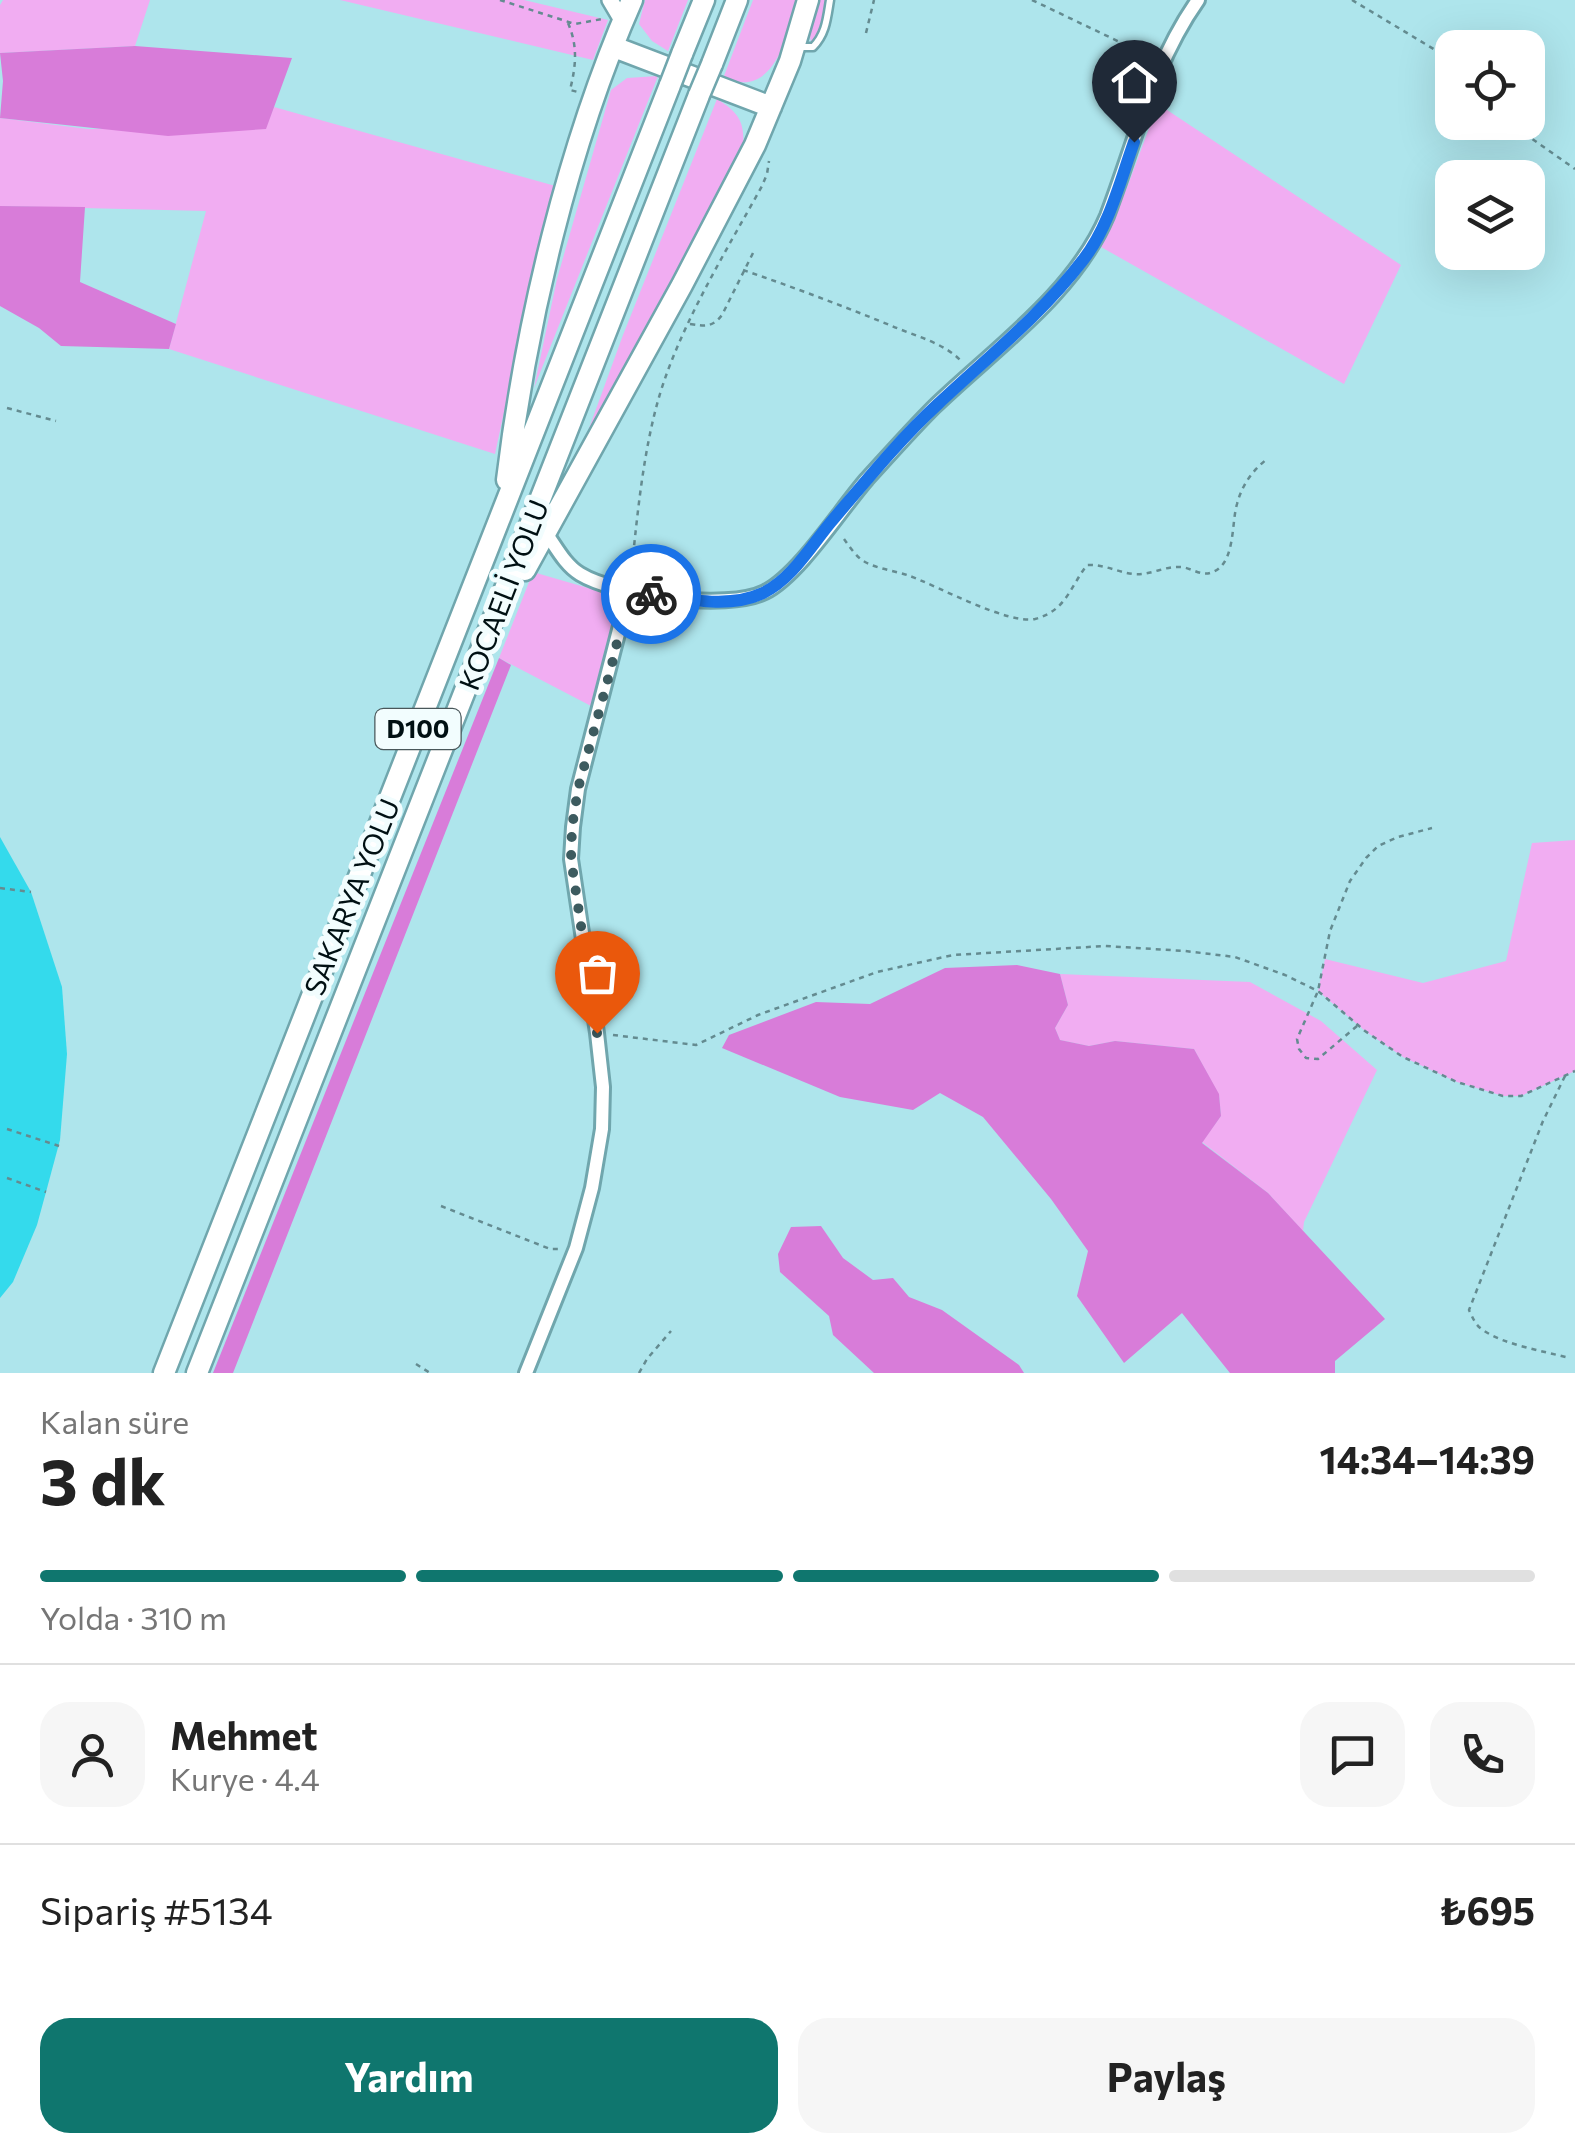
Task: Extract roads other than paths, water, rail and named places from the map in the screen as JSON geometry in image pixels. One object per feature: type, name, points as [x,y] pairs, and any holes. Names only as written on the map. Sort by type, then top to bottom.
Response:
[{"type":"highway","name":"SAKARYA YOLU","points":[[164,1373],[704,0]]},
{"type":"highway","name":"KOCAELİ YOLU","points":[[197,1373],[737,0]]},
{"type":"highway","points":[[489,632],[682,286],[760,132],[808,0]]},
{"type":"highway","points":[[504,512],[514,423],[534,322],[559,215],[614,48],[621,9]]},
{"type":"highway","points":[[614,48],[771,107]]},
{"type":"street","points":[[546,533],[576,572],[629,592],[722,601],[748,599],[777,584],[864,482],[934,408],[1056,292],[1084,259],[1118,185],[1162,62],[1198,0]]},
{"type":"street","points":[[526,1373],[576,1248],[602,1128],[603,1087],[571,859],[572,827],[578,789],[629,592]]},
{"type":"lane","points":[[794,47],[813,47],[820,40],[830,0]]},
{"type":"water","points":[[0,837],[31,892],[62,987],[67,1054],[60,1140],[37,1225],[13,1282],[0,1298]]}]
